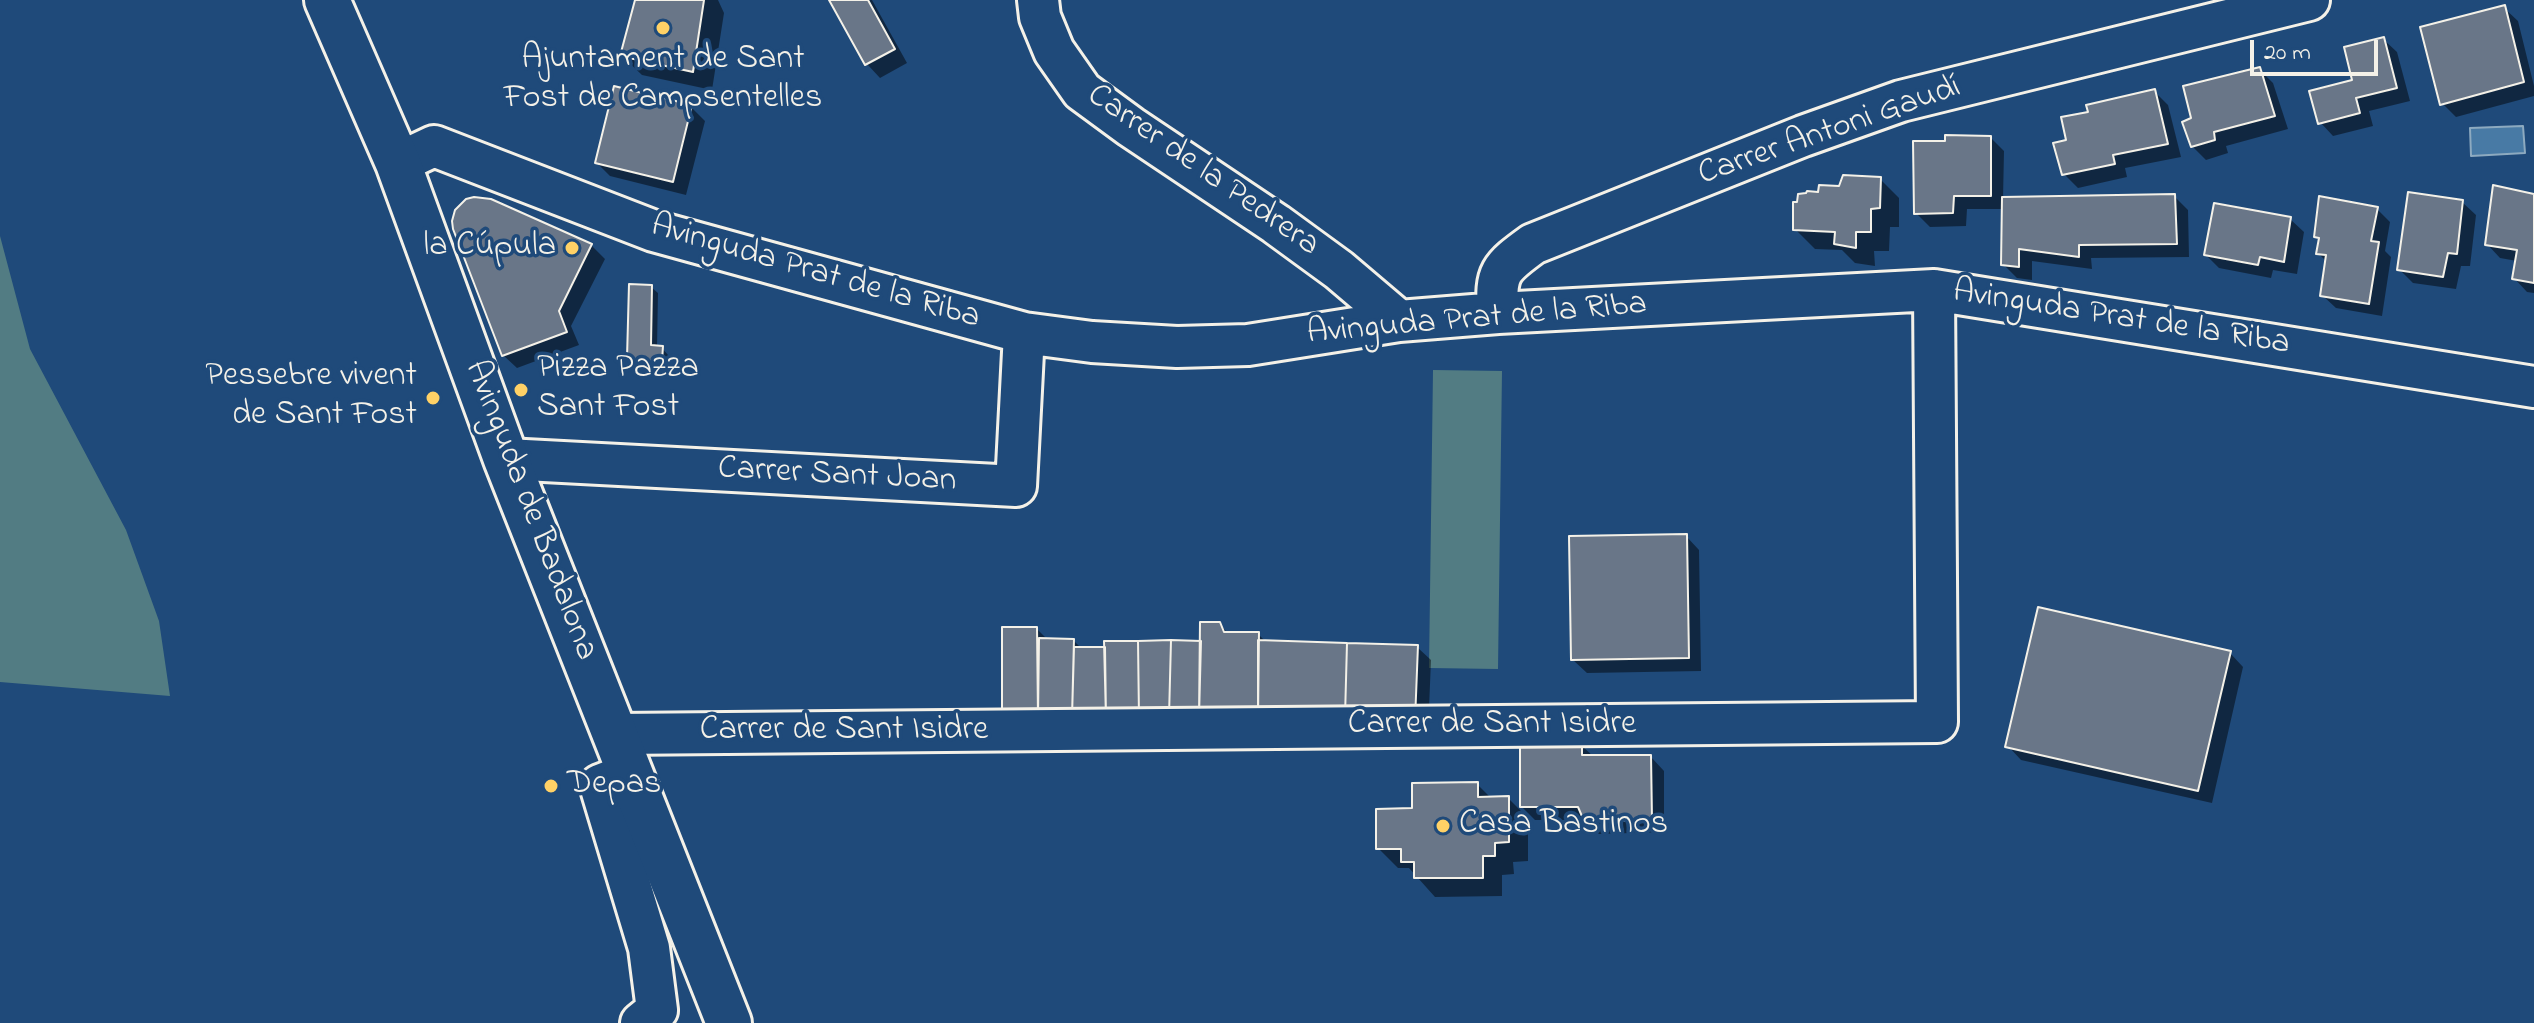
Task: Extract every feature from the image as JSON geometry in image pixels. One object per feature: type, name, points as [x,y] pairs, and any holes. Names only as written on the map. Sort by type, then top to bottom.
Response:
[{"type":"street","name":"Avinguda de Badalona","points":[[327,0],[398,163],[506,459],[729,1023]]},
{"type":"street","name":"Carrer de la Pedrera","points":[[1038,0],[1040,17],[1054,51],[1082,91],[1276,224],[1339,270],[1399,321]]},
{"type":"street","name":"Carrer Antoni Gaudí","points":[[1498,313],[1496,287],[1504,265],[1533,244],[1803,136],[1901,101],[2309,0]]},
{"type":"street","name":"Avinguda Prat de la Riba","points":[[398,163],[434,146],[654,231],[1024,333],[1092,342],[1177,347],[1248,345],[1399,321],[1498,313],[1934,290],[2534,387]]},
{"type":"street","name":"Carrer de Sant Isidre","points":[[616,734],[1937,722],[1934,290]]},
{"type":"street","name":"Carrer Sant Joan","points":[[506,459],[1016,486],[1024,333]]},
{"type":"street","points":[[631,773],[600,785],[649,948],[657,1010],[641,1023]]},
{"type":"green space","points":[[0,236],[30,349],[126,530],[159,621],[170,696],[0,682]]},
{"type":"green space","points":[[1433,370],[1502,371],[1498,669],[1429,668]]},
{"type":"water","points":[[2523,126],[2525,153],[2471,156],[2470,128]]},
{"type":"building","name":"Ajuntament de Sant Fost de Campsentelles","points":[[635,0],[704,0],[693,72],[620,56]]},
{"type":"building","points":[[829,0],[868,0],[895,49],[865,65]]},
{"type":"building","points":[[2505,5],[2524,82],[2440,105],[2420,27]]},
{"type":"building","points":[[2384,37],[2397,88],[2356,98],[2360,113],[2318,124],[2309,91],[2352,80],[2344,47]]},
{"type":"building","points":[[2260,67],[2275,116],[2214,132],[2215,140],[2191,147],[2182,122],[2191,118],[2183,86]]},
{"type":"building","points":[[614,86],[692,105],[673,182],[595,163]]},
{"type":"building","points":[[2155,89],[2168,144],[2113,155],[2115,164],[2062,175],[2053,143],[2066,140],[2061,117],[2088,112],[2086,105]]},
{"type":"building","points":[[1945,135],[1991,136],[1991,196],[1954,196],[1953,213],[1914,214],[1913,141],[1945,141]]},
{"type":"building","points":[[1843,175],[1881,177],[1880,208],[1871,209],[1871,232],[1856,232],[1856,248],[1834,244],[1835,232],[1793,230],[1793,202],[1797,202],[1798,194],[1818,192],[1819,185],[1839,186]]},
{"type":"building","points":[[2493,185],[2534,194],[2534,283],[2512,279],[2517,250],[2485,245]]},
{"type":"building","points":[[2408,192],[2463,200],[2457,254],[2448,253],[2443,277],[2397,270]]},
{"type":"building","points":[[2175,194],[2177,244],[2079,245],[2079,257],[2019,249],[2019,267],[2001,265],[2002,197]]},
{"type":"building","points":[[2319,196],[2378,207],[2371,241],[2379,242],[2369,304],[2320,296],[2326,255],[2316,254],[2319,238],[2314,237]]},
{"type":"building","points":[[466,199],[491,199],[592,244],[559,311],[567,332],[502,356],[453,229],[455,210]]},
{"type":"building","points":[[2214,203],[2291,217],[2284,262],[2260,257],[2258,265],[2204,255]]},
{"type":"building","points":[[629,284],[652,285],[651,345],[663,346],[662,362],[627,358]]},
{"type":"building","points":[[1687,534],[1689,658],[1571,660],[1569,536]]},
{"type":"building","points":[[2038,607],[2231,651],[2198,791],[2005,747]]},
{"type":"building","points":[[1200,622],[1220,622],[1224,632],[1259,632],[1258,718],[1199,717]]},
{"type":"building","points":[[1002,627],[1037,627],[1038,717],[1002,717]]},
{"type":"building","points":[[1039,638],[1074,639],[1072,717],[1038,717]]},
{"type":"building","points":[[1171,640],[1201,641],[1199,717],[1169,717]]},
{"type":"building","points":[[1171,640],[1169,717],[1139,718],[1138,641]]},
{"type":"building","points":[[1258,640],[1347,643],[1345,717],[1258,718]]},
{"type":"building","points":[[1104,641],[1138,641],[1139,718],[1106,719]]},
{"type":"building","points":[[1347,643],[1418,645],[1415,721],[1345,717]]},
{"type":"building","points":[[1074,647],[1105,647],[1106,719],[1072,717]]},
{"type":"building","points":[[1520,743],[1582,743],[1582,755],[1651,755],[1652,820],[1584,821],[1578,807],[1520,807]]},
{"type":"building","name":"Casa Bastinos","points":[[1478,782],[1478,797],[1509,796],[1509,842],[1495,843],[1495,856],[1483,856],[1483,878],[1414,878],[1414,862],[1401,862],[1401,849],[1376,849],[1376,809],[1412,808],[1412,783]]},
{"type":"place","name":"Ajuntament de Sant Fost de Campsentelles","points":[[663,28]]},
{"type":"place","name":"la Cúpula","points":[[572,248]]},
{"type":"place","name":"Pizza Pazza Sant Fost","points":[[521,390]]},
{"type":"place","name":"Pessebre vivent de Sant Fost","points":[[433,398]]},
{"type":"place","name":"Depas","points":[[551,786]]},
{"type":"place","name":"Casa Bastinos","points":[[1443,826]]}]
